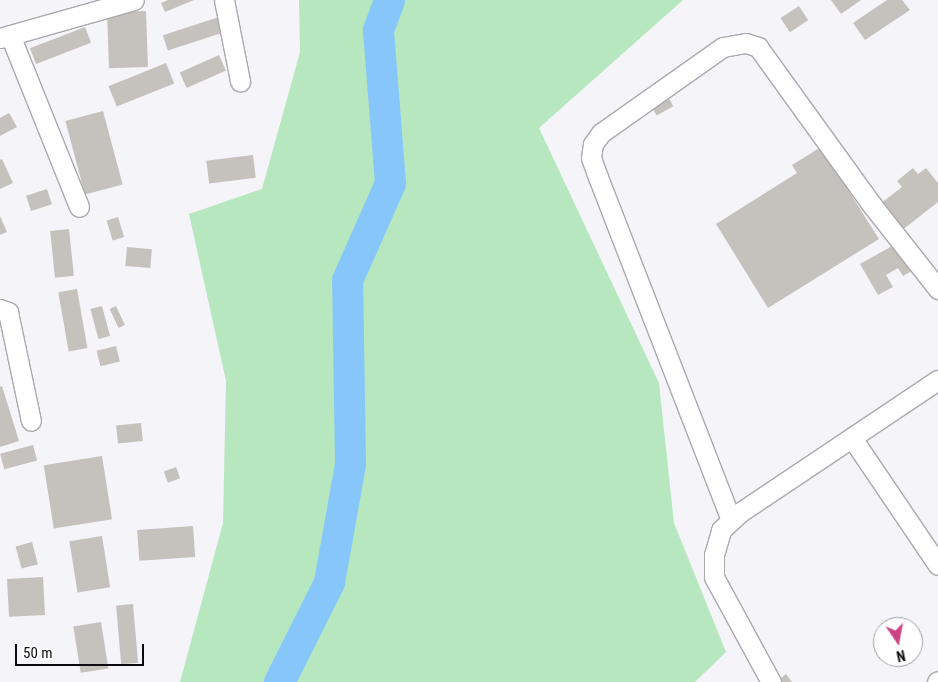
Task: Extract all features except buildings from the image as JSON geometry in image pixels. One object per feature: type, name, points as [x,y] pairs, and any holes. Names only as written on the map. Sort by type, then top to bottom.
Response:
[{"type":"street","points":[[79,207],[5,36],[134,0]]},
{"type":"street","points":[[224,0],[240,81]]},
{"type":"street","points":[[732,520],[595,171],[591,158],[592,144],[601,133],[723,47],[746,43],[758,47],[872,205],[938,289]]},
{"type":"street","points":[[0,309],[8,312],[32,421]]},
{"type":"street","points":[[771,682],[714,577],[714,555],[721,530],[732,520],[938,380]]},
{"type":"street","points":[[852,438],[938,566]]},
{"type":"green space","points":[[299,0],[683,0],[539,128],[659,383],[674,523],[726,652],[695,682],[180,682],[223,523],[226,381],[189,214],[262,189],[300,52]]},
{"type":"waterway","points":[[279,682],[329,582],[350,464],[347,280],[390,183],[378,30],[389,0]]}]
